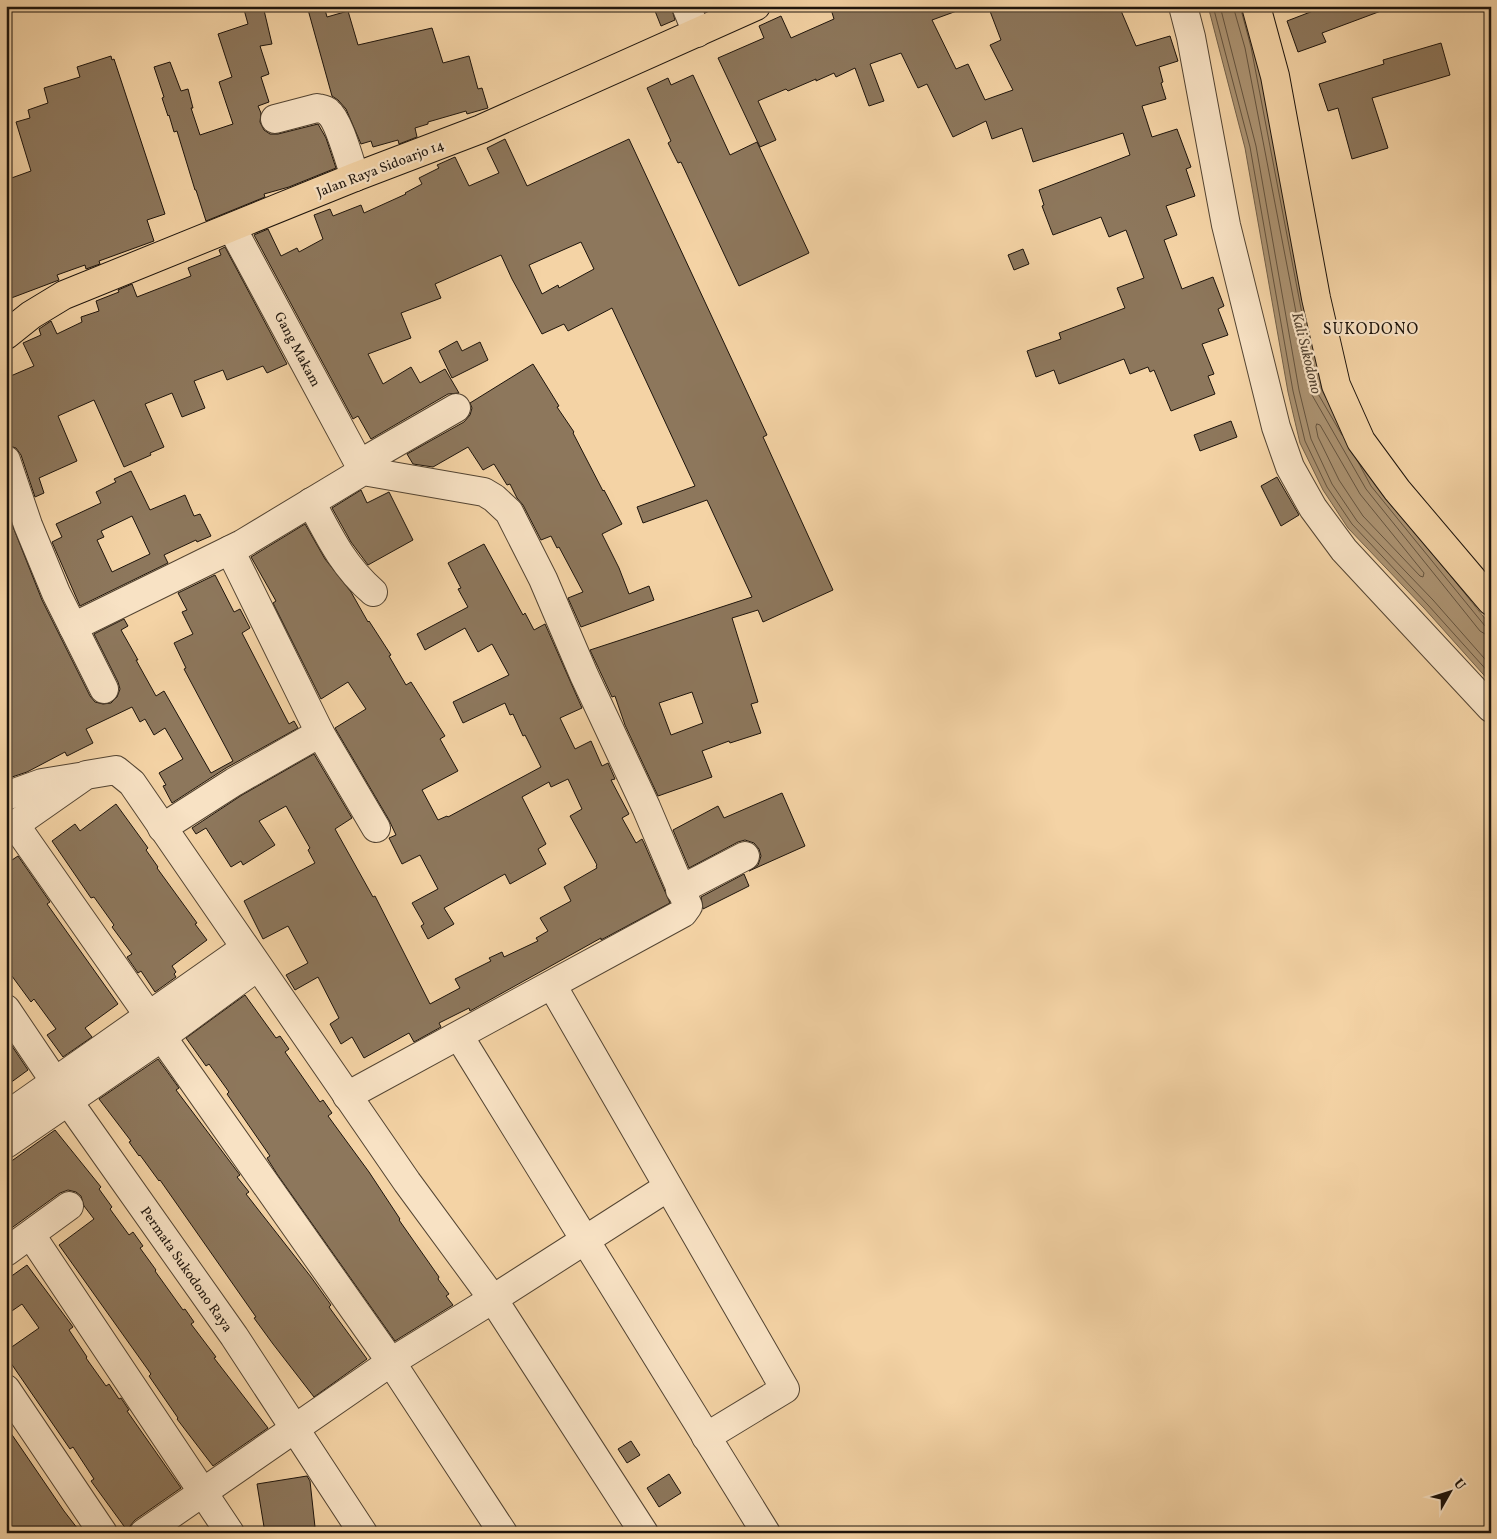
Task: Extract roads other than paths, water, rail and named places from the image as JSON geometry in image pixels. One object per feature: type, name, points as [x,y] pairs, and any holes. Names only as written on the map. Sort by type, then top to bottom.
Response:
[{"type":"main road","name":"Jalan Raya Sidoarjo 14","points":[[6,335],[31,314],[64,295],[354,177],[481,129],[756,6]]},
{"type":"main road","points":[[1256,6],[1275,76],[1316,298],[1336,384],[1361,442],[1397,490],[1491,601]]},
{"type":"street","points":[[686,6],[696,33]]},
{"type":"street","points":[[1183,6],[1191,37],[1226,225],[1276,427],[1290,467],[1313,508],[1344,550],[1491,708]]},
{"type":"street","points":[[275,119],[317,108],[330,113],[337,126],[354,177]]},
{"type":"street","name":"Gang Makam","points":[[232,228],[361,467]]},
{"type":"street","points":[[73,627],[230,550],[311,502],[361,467],[456,408]]},
{"type":"street","points":[[6,460],[28,525],[56,593],[104,689]]},
{"type":"street","points":[[348,1096],[684,913],[688,906],[646,807],[584,675],[543,579],[509,512],[494,498],[484,492],[361,467]]},
{"type":"street","points":[[311,502],[334,546],[354,574],[373,592]]},
{"type":"street","points":[[230,550],[320,733],[376,828]]},
{"type":"street","points":[[162,828],[234,782],[320,733]]},
{"type":"street","points":[[6,796],[42,783],[116,770],[132,783],[348,1096],[493,1299],[644,1533]]},
{"type":"street","points":[[86,775],[11,829],[155,1026],[391,1362],[503,1533]]},
{"type":"street","points":[[680,890],[745,856]]},
{"type":"street","points":[[6,1144],[62,1092],[251,957]]},
{"type":"street","points":[[552,986],[785,1389],[706,1436]]},
{"type":"street","name":"Permata Sukodono Raya","points":[[6,1010],[234,1336],[363,1533]]},
{"type":"street","points":[[459,1036],[766,1533]]},
{"type":"street","points":[[6,1116],[62,1092]]},
{"type":"street","points":[[144,1533],[391,1362],[668,1187]]},
{"type":"street","points":[[6,1252],[69,1206]]},
{"type":"street","points":[[31,1235],[230,1533]]},
{"type":"street","points":[[6,1389],[103,1533]]},
{"type":"water","name":"Kali Sukodono","points":[[1208,6],[1244,6],[1256,45],[1322,391],[1375,482],[1491,626],[1491,683],[1424,608],[1348,528],[1323,490],[1300,443],[1288,392],[1245,148]]},
{"type":"district","name":"SUKODONO","points":[[1371,328]]}]
